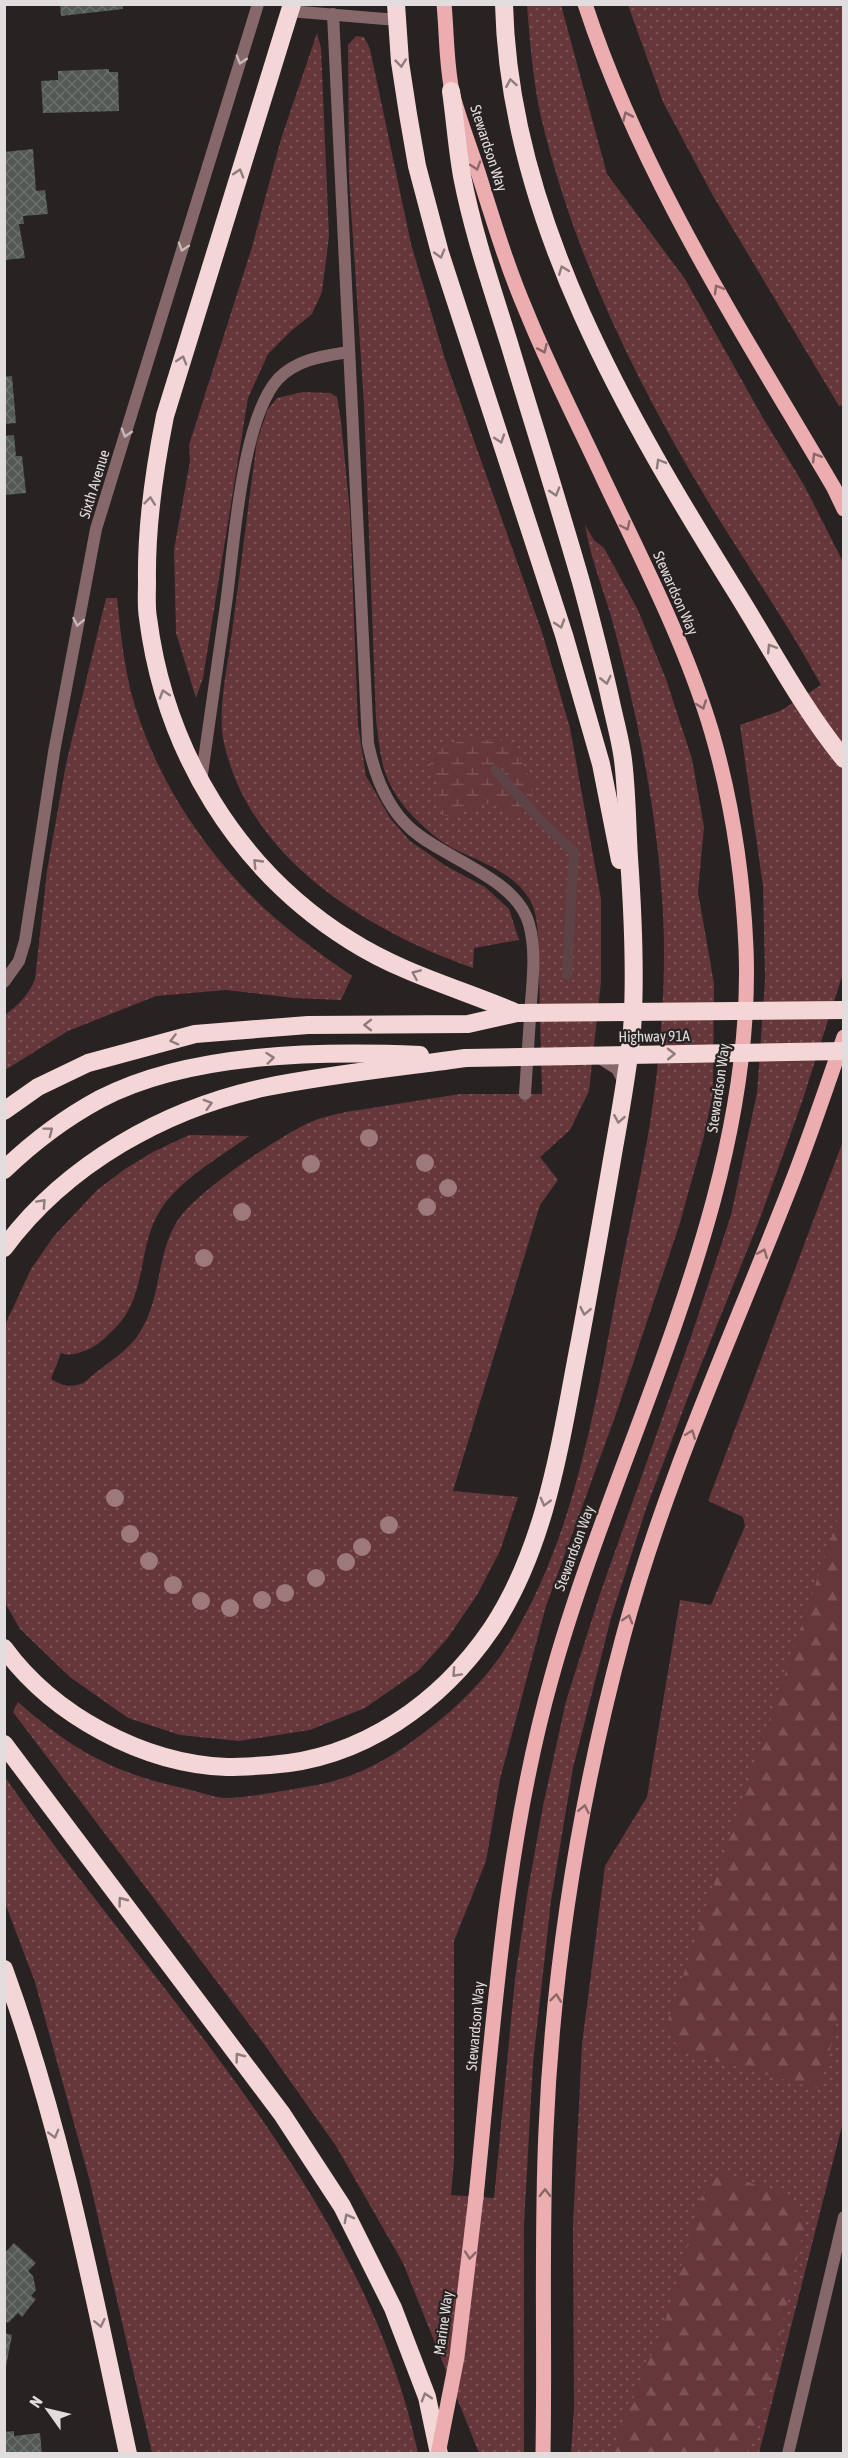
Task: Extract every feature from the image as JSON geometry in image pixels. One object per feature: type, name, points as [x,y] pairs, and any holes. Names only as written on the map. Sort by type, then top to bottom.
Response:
[{"type":"highway","points":[[504,4],[509,75],[519,128],[531,178],[565,275],[616,385],[718,563],[843,759]]},
{"type":"highway","points":[[291,8],[165,416],[153,478],[146,540],[148,617],[162,688],[181,745],[208,799],[244,849],[277,884],[315,918],[389,963],[428,980],[471,993],[517,1013]]},
{"type":"highway","points":[[397,12],[400,62],[417,166],[437,243],[564,634],[601,764],[634,936]]},
{"type":"highway","points":[[4,1648],[47,1694],[86,1722],[129,1745],[176,1759],[223,1767],[279,1764],[332,1754],[386,1730],[436,1694],[467,1661],[494,1625],[520,1576],[538,1527],[557,1457],[625,1084],[633,1010],[634,936],[623,758],[596,638],[570,542],[484,262],[462,175],[452,91]]},
{"type":"highway","name":"Highway 91A","points":[[517,1013],[843,1010]]},
{"type":"highway","points":[[4,1111],[38,1087],[87,1063],[195,1034],[308,1025],[468,1024],[517,1013]]},
{"type":"highway","name":"Highway 91A","points":[[466,1058],[843,1051]]},
{"type":"highway","points":[[4,1170],[26,1149],[62,1121],[102,1098],[147,1080],[195,1068],[298,1055],[383,1054],[466,1058]]},
{"type":"highway","points":[[4,1248],[46,1198],[120,1143],[196,1108],[266,1088],[466,1058]]},
{"type":"highway","points":[[4,1744],[282,2114],[342,2206],[393,2308],[427,2397],[438,2454]]},
{"type":"highway","points":[[4,1969],[24,2022],[57,2144],[89,2272],[128,2454]]},
{"type":"main road","name":"Stewardson Way","points":[[444,4],[452,91],[496,229],[525,308],[666,612],[712,732],[726,789],[736,847],[746,946],[741,1069],[730,1136],[722,1167],[680,1306],[570,1612],[534,1743],[512,1860],[500,1948],[476,2197]]},
{"type":"main road","points":[[585,4],[611,79],[645,155],[676,215],[834,488],[843,509]]},
{"type":"main road","points":[[543,2454],[546,2130],[555,2003],[573,1866],[595,1752],[623,1635],[667,1497],[712,1377],[790,1187],[843,1037]]},
{"type":"main road","name":"Marine Way","points":[[438,2454],[462,2327],[476,2197]]},
{"type":"street","name":"Sixth Avenue","points":[[4,982],[19,961],[26,941],[54,752],[96,529],[258,4]]},
{"type":"street","points":[[291,8],[333,14],[397,12]]},
{"type":"street","points":[[333,14],[367,721],[373,767],[397,813],[411,829],[494,882],[509,893],[522,908],[529,924],[533,971],[525,1094]]},
{"type":"street","points":[[200,782],[244,471],[257,417],[267,394],[294,366],[317,357],[349,352]]},
{"type":"street","points":[[528,1053],[601,1058],[616,1069],[625,1084]]},
{"type":"street","points":[[788,2454],[843,2217]]},
{"type":"green space","points":[[527,5],[561,5],[607,174],[685,279],[763,418],[804,485],[843,562],[844,970],[801,1105],[759,1221],[688,1397],[646,1509],[611,1618],[573,1768],[551,1901],[533,2063],[524,2224],[524,2453],[479,2453],[403,2263],[336,2146],[264,2044],[13,1712],[18,1702],[37,1719],[75,1746],[114,1767],[158,1782],[215,1796],[245,1797],[327,1783],[358,1773],[386,1758],[413,1741],[450,1712],[472,1691],[501,1656],[533,1600],[553,1554],[569,1507],[594,1411],[648,1138],[663,1004],[663,914],[656,839],[645,764],[611,616],[593,560],[585,525],[594,540],[604,548],[638,610],[666,679],[692,759],[704,827],[698,892],[714,984],[713,1093],[703,1140],[679,1226],[616,1414],[546,1606],[500,1779],[486,1861],[454,1941],[454,2161],[451,2195],[494,2198],[515,1979],[543,1806],[566,1701],[600,1594],[693,1331],[731,1215],[757,1093],[765,980],[763,886],[740,725],[780,711],[821,685],[682,457],[632,364],[610,317],[571,219],[541,117]]},
{"type":"green space","points":[[628,5],[843,5],[843,405],[839,406],[712,194],[663,102]]},
{"type":"green space","points":[[317,33],[321,48],[329,236],[322,292],[312,314],[268,354],[248,398],[203,678],[196,698],[176,633],[174,550],[190,461],[189,445],[252,247],[281,139]]},
{"type":"green space","points":[[356,36],[364,37],[370,49],[411,244],[445,359],[542,632],[570,728],[601,899],[601,982],[589,1091],[570,1130],[540,1157],[558,1180],[540,1205],[453,1491],[518,1497],[500,1551],[477,1595],[447,1639],[418,1671],[365,1708],[310,1730],[239,1741],[180,1735],[128,1718],[70,1677],[20,1629],[5,1603],[5,1325],[31,1269],[54,1236],[97,1190],[153,1152],[189,1135],[249,1136],[180,1187],[161,1209],[148,1240],[137,1290],[122,1320],[96,1345],[74,1354],[61,1353],[51,1379],[71,1386],[84,1383],[118,1356],[136,1338],[155,1296],[169,1237],[185,1211],[236,1168],[292,1131],[316,1120],[341,1113],[460,1094],[542,1094],[538,936],[536,916],[531,901],[520,887],[501,872],[444,843],[421,825],[396,794],[387,778],[380,754],[376,719],[364,404],[349,179],[348,45]]},
{"type":"green space","points":[[303,392],[330,393],[337,397],[341,421],[350,513],[358,725],[366,776],[390,818],[410,841],[446,866],[485,887],[509,909],[519,940],[474,948],[473,968],[433,953],[393,934],[319,886],[287,856],[259,822],[238,785],[224,743],[223,691],[257,441],[268,409],[277,398]]},
{"type":"green space","points":[[106,598],[117,598],[128,679],[145,735],[171,790],[187,816],[223,865],[265,909],[296,936],[352,976],[341,1000],[294,998],[226,990],[156,996],[68,1031],[5,1070],[5,1015],[23,999],[35,979],[47,871],[66,764]]},
{"type":"green space","points":[[465,739],[511,741],[534,786],[524,814],[510,818],[496,802],[470,808],[456,818],[442,815],[438,799],[440,782],[430,764],[440,749]]},
{"type":"green space","points":[[843,1141],[844,2118],[759,2453],[571,2454],[574,2408],[573,2225],[582,2044],[605,1866],[647,1797],[680,1600],[711,1605],[745,1526],[743,1517],[708,1501]]},
{"type":"green space","points":[[843,1503],[844,1993],[820,2089],[682,2052],[665,2029]]},
{"type":"green space","points":[[5,1777],[246,2097],[302,2180],[351,2266],[390,2357],[418,2453],[152,2453],[89,2178],[35,1982],[5,1903]]},
{"type":"green space","points":[[719,2172],[791,2197],[805,2223],[765,2402],[747,2453],[610,2453],[664,2325],[701,2198]]},
{"type":"building","points":[[60,4],[123,4],[123,9],[61,16]]},
{"type":"building","points":[[109,69],[109,72],[118,72],[119,111],[43,113],[41,81],[58,80],[58,71]]},
{"type":"building","points":[[33,149],[36,191],[45,190],[48,214],[23,216],[24,224],[19,224],[25,258],[4,260],[4,152]]},
{"type":"building","points":[[12,376],[16,423],[4,424],[4,377]]},
{"type":"building","points":[[14,435],[16,456],[22,456],[26,493],[4,495],[4,436]]},
{"type":"building","points":[[14,2243],[36,2263],[28,2271],[33,2276],[36,2290],[31,2296],[36,2299],[22,2317],[18,2313],[8,2323],[4,2320],[4,2254]]},
{"type":"building","points":[[4,2333],[12,2335],[5,2371],[4,2371]]},
{"type":"building","points":[[14,2431],[14,2436],[40,2433],[42,2454],[4,2454],[4,2432]]},
{"type":"waterway","points":[[495,770],[545,825],[574,852],[567,975]]}]
